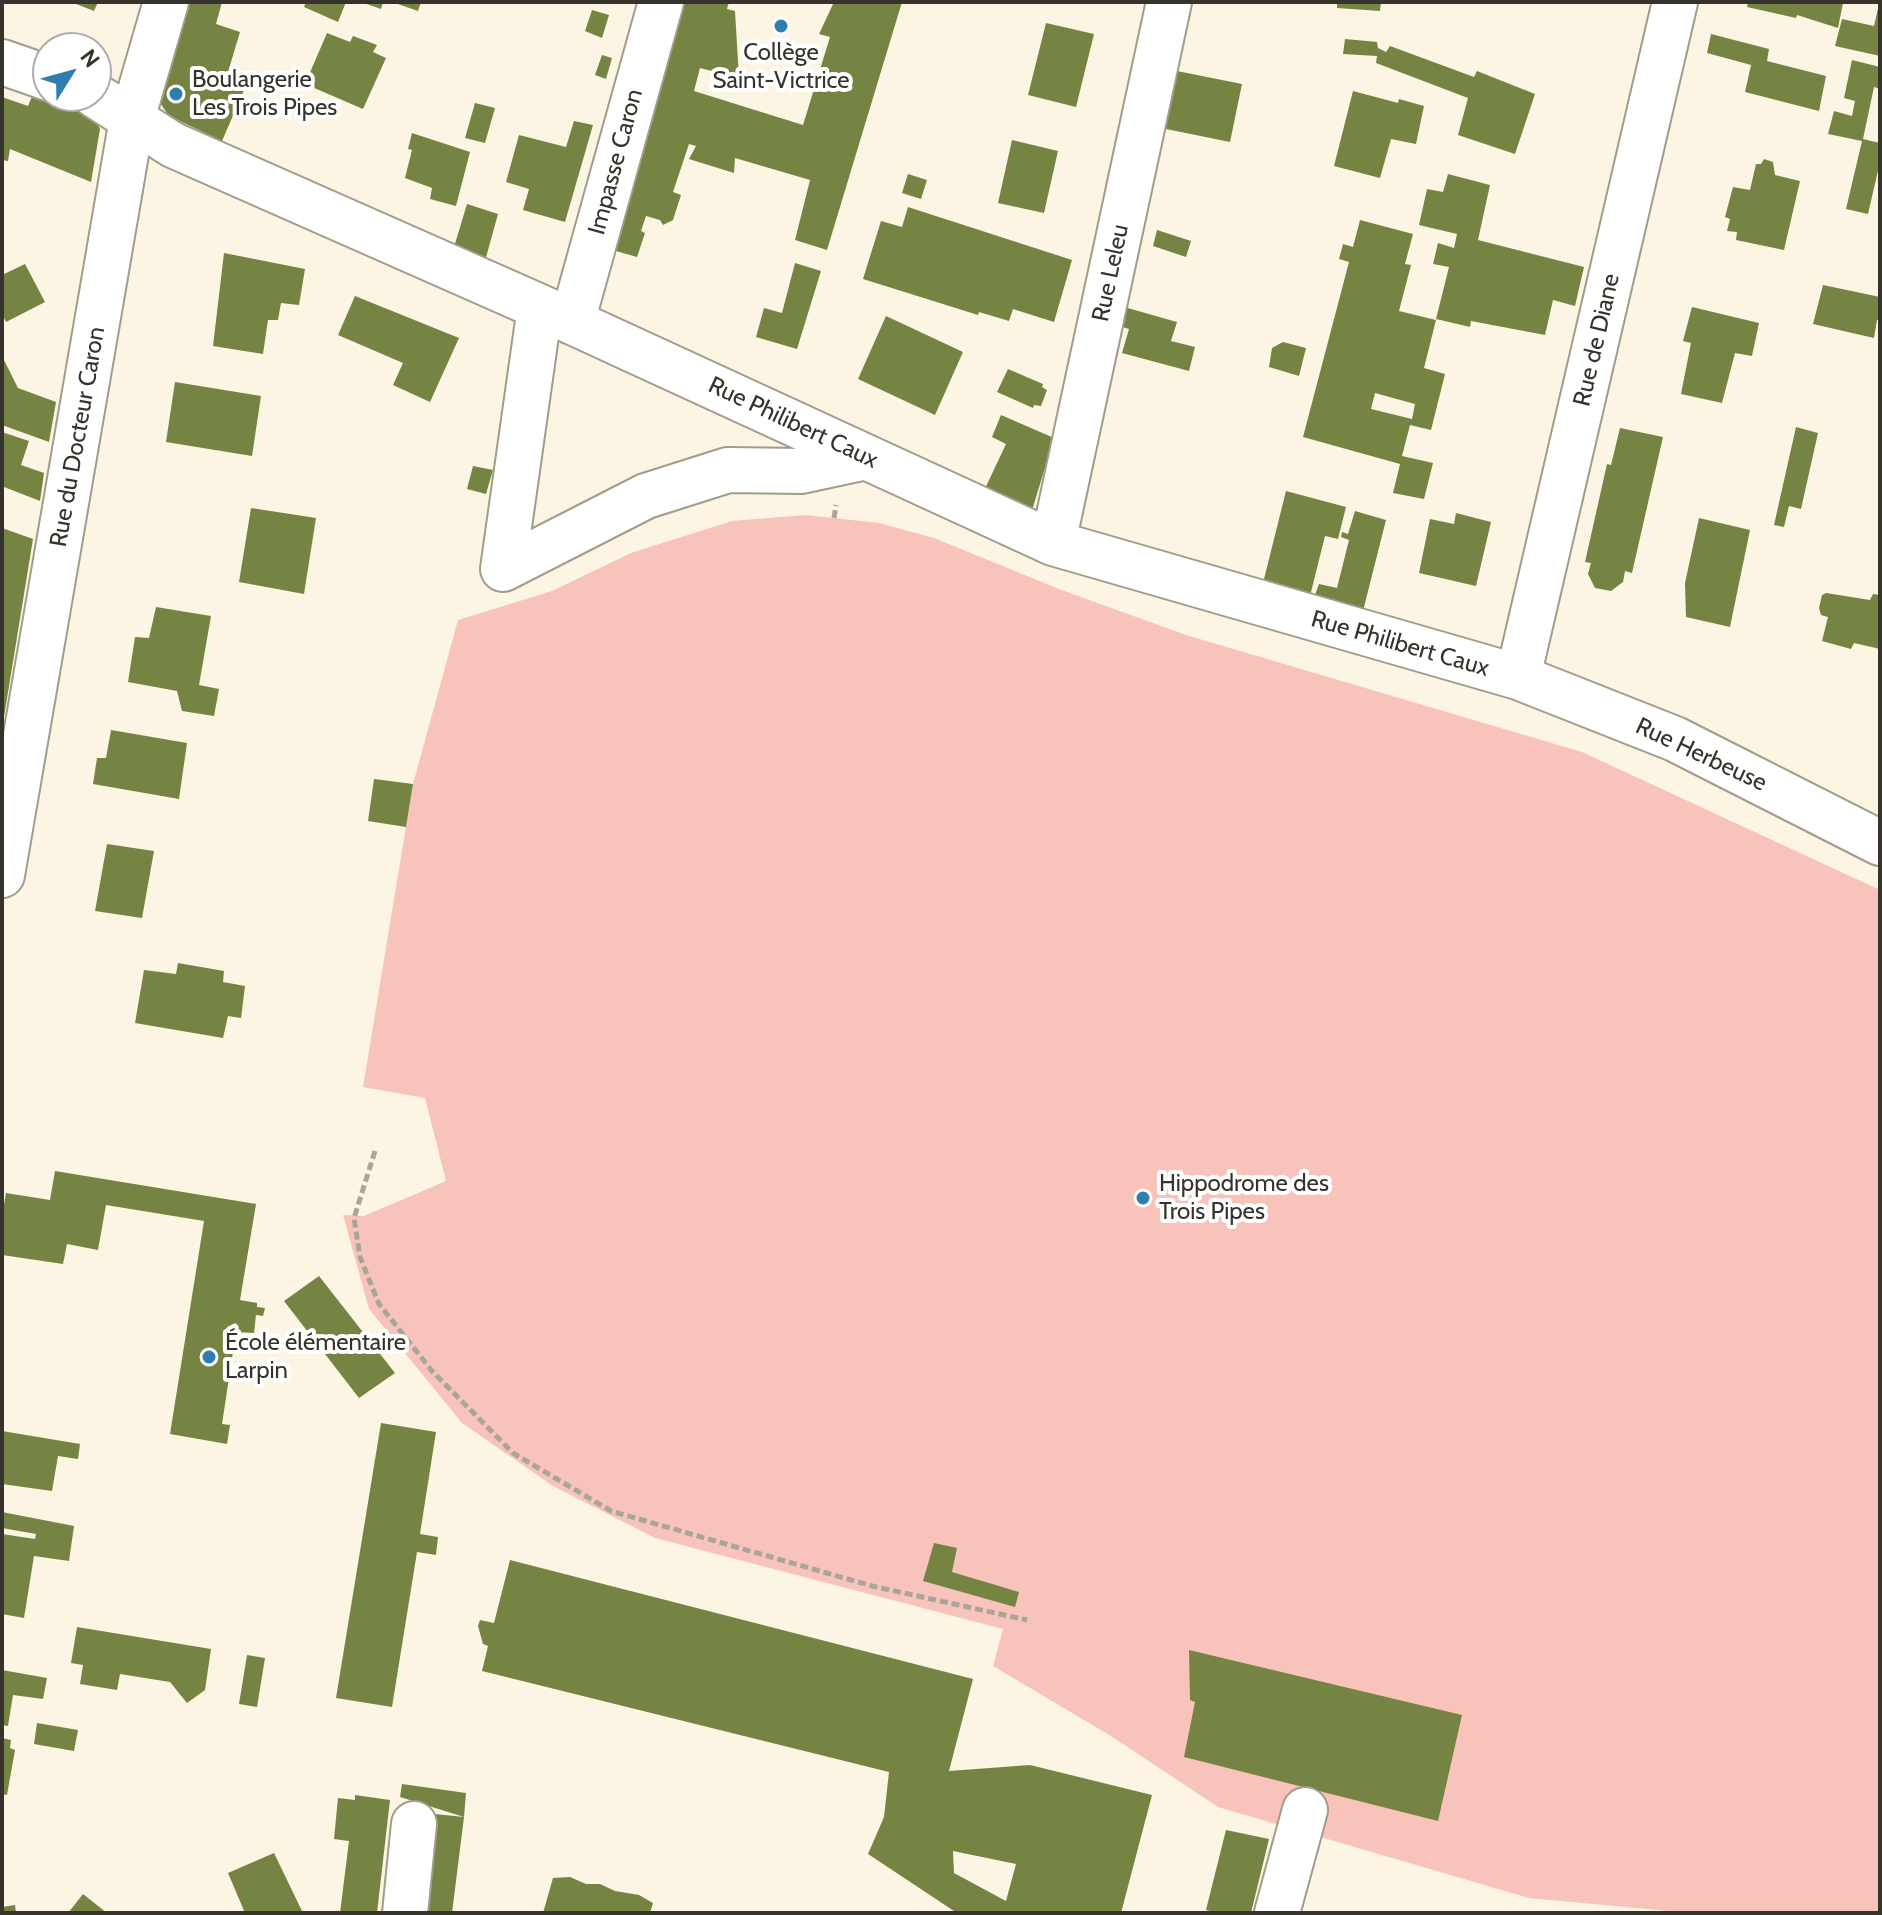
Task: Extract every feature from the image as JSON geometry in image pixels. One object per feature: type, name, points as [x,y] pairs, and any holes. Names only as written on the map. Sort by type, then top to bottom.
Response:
[{"type":"street","name":"Rue du Docteur Caron","points":[[2,875],[132,119],[166,2]]},
{"type":"street","name":"Impasse Caron","points":[[661,2],[549,322],[503,569],[646,496],[728,470],[801,471],[866,457]]},
{"type":"street","name":"Rue Leleu","points":[[1053,543],[1169,2]]},
{"type":"street","name":"Rue de Diane","points":[[1518,677],[1675,2]]},
{"type":"street","points":[[2,62],[32,72]]},
{"type":"street","name":"Rue Philibert Caux","points":[[112,106],[173,145],[549,322],[866,457],[1053,543],[1518,677]]},
{"type":"street","name":"Rue Herbeuse","points":[[1518,677],[1675,739],[1880,843]]},
{"type":"street","points":[[1277,1913],[1305,1810]]},
{"type":"street","points":[[405,1913],[414,1824]]},
{"type":"path","points":[[375,1151],[354,1218],[360,1257],[379,1304],[432,1371],[513,1453],[611,1511],[872,1586],[1027,1620]]},
{"type":"shaded area","name":"Hippodrome des Trois Pipes","points":[[806,515],[879,523],[934,538],[1059,589],[1186,635],[1582,752],[1880,890],[1880,1913],[1690,1913],[1529,1898],[1218,1807],[1111,1736],[993,1666],[1003,1629],[655,1538],[553,1486],[462,1423],[369,1309],[343,1215],[364,1216],[446,1181],[425,1098],[363,1087],[413,784],[458,620],[552,591],[631,553],[732,521]]},
{"type":"building","points":[[71,2],[98,2],[94,11]]},
{"type":"building","points":[[188,2],[222,2],[216,24],[240,32],[228,72],[248,81],[222,141],[169,116],[158,100]]},
{"type":"building","points":[[306,2],[346,2],[338,22],[304,7]]},
{"type":"building","points":[[361,2],[383,2],[381,9]]},
{"type":"building","points":[[392,2],[421,2],[418,11]]},
{"type":"building","points":[[680,2],[729,2],[727,9],[735,11],[739,78],[700,68],[694,91],[803,125],[830,37],[819,34],[834,2],[902,2],[827,250],[795,240],[810,180],[735,158],[734,173],[689,159],[696,146],[689,144],[673,192],[681,195],[673,220],[663,225],[660,220],[646,216],[641,231],[645,233],[637,257],[609,249]]},
{"type":"building","points":[[1337,2],[1381,2],[1380,11],[1337,8]]},
{"type":"building","points":[[1748,2],[1843,3],[1838,28],[1797,15],[1796,18],[1747,7]]},
{"type":"building","points":[[1879,4],[1880,56],[1835,46],[1842,19],[1874,26]]},
{"type":"building","points":[[592,10],[609,15],[602,38],[585,31]]},
{"type":"building","points":[[1046,23],[1094,34],[1076,107],[1028,95]]},
{"type":"building","points":[[327,33],[350,42],[353,36],[377,45],[373,52],[386,58],[363,109],[305,84]]},
{"type":"building","points":[[1711,34],[1769,49],[1767,61],[1826,76],[1819,111],[1745,92],[1751,65],[1707,53]]},
{"type":"building","points":[[1345,39],[1377,42],[1378,48],[1386,52],[1390,46],[1474,77],[1477,71],[1535,94],[1515,154],[1458,135],[1468,98],[1376,63],[1377,56],[1343,54]]},
{"type":"building","points":[[602,55],[612,58],[606,79],[595,75]]},
{"type":"building","points":[[1852,60],[1880,67],[1880,89],[1874,87],[1863,139],[1880,143],[1880,162],[1868,214],[1846,209],[1862,141],[1828,134],[1834,111],[1852,116],[1855,101],[1844,98]]},
{"type":"building","points":[[1172,70],[1242,84],[1230,142],[1161,128]]},
{"type":"building","points":[[1353,91],[1398,103],[1399,99],[1424,106],[1416,144],[1391,139],[1380,178],[1334,166]]},
{"type":"building","points":[[32,96],[32,112],[81,112],[94,117],[100,129],[91,182],[10,149],[8,161],[2,160],[2,97],[28,106]]},
{"type":"building","points":[[475,103],[495,108],[485,143],[465,138]]},
{"type":"building","points":[[574,121],[593,125],[565,222],[523,210],[529,189],[506,182],[519,135],[566,147]]},
{"type":"building","points":[[412,133],[470,152],[456,206],[430,199],[432,188],[405,178],[412,150],[408,149]]},
{"type":"building","points":[[1012,140],[1058,151],[1044,213],[998,203]]},
{"type":"building","points":[[1764,159],[1773,162],[1775,175],[1800,181],[1784,250],[1736,240],[1737,232],[1727,231],[1730,219],[1725,217],[1733,187],[1750,190],[1756,164],[1761,164]]},
{"type":"building","points":[[908,174],[927,180],[921,199],[902,193]]},
{"type":"building","points":[[1448,174],[1490,185],[1478,240],[1584,267],[1575,306],[1553,300],[1545,335],[1471,321],[1470,327],[1436,319],[1449,267],[1433,264],[1438,243],[1454,248],[1457,234],[1419,225],[1427,189],[1443,192]]},
{"type":"building","points":[[467,204],[498,214],[485,261],[454,247]]},
{"type":"building","points":[[908,207],[1072,260],[1054,322],[1013,309],[1009,321],[979,312],[978,315],[863,279],[881,221],[902,227]]},
{"type":"building","points":[[1360,220],[1413,234],[1405,264],[1411,265],[1399,311],[1436,320],[1424,368],[1445,374],[1431,430],[1410,425],[1402,456],[1433,463],[1424,499],[1393,493],[1400,464],[1303,437],[1349,262],[1339,259],[1343,244],[1353,247]],"holes":[[[1375,393],[1415,404],[1412,419],[1371,409]]]},
{"type":"building","points":[[1157,230],[1191,241],[1186,257],[1153,246]]},
{"type":"building","points":[[224,253],[305,269],[299,305],[281,303],[278,320],[268,320],[263,354],[213,346]]},
{"type":"building","points":[[795,263],[821,271],[797,349],[756,337],[764,308],[782,313]]},
{"type":"building","points":[[25,264],[45,302],[6,322],[2,314],[2,275]]},
{"type":"building","points":[[1823,285],[1880,297],[1880,320],[1877,320],[1874,338],[1813,324]]},
{"type":"building","points":[[355,296],[459,338],[430,402],[393,385],[403,363],[338,335]]},
{"type":"building","points":[[1117,305],[1177,322],[1171,341],[1195,347],[1189,371],[1122,353],[1129,329],[1113,324]]},
{"type":"building","points":[[1692,307],[1759,323],[1752,356],[1735,353],[1722,403],[1681,394],[1691,343],[1683,341]]},
{"type":"building","points":[[886,316],[963,352],[935,415],[858,379]]},
{"type":"building","points":[[1283,342],[1306,348],[1299,376],[1269,367],[1272,348]]},
{"type":"building","points":[[2,356],[18,388],[56,402],[49,442],[2,425]]},
{"type":"building","points":[[1008,369],[1043,384],[1042,387],[1047,390],[1041,406],[1034,405],[1033,408],[997,392]]},
{"type":"building","points":[[175,382],[261,396],[252,456],[166,442]]},
{"type":"building","points":[[1001,415],[1054,438],[1030,517],[982,495],[1006,444],[992,437]]},
{"type":"building","points":[[1796,427],[1818,433],[1801,509],[1789,506],[1784,527],[1774,525]]},
{"type":"building","points":[[1620,428],[1663,437],[1632,573],[1625,571],[1623,582],[1611,591],[1595,588],[1588,574],[1591,563],[1585,562],[1607,464],[1611,465]]},
{"type":"building","points":[[2,432],[29,441],[21,465],[44,473],[40,501],[4,487],[2,493]]},
{"type":"building","points":[[473,466],[493,470],[486,494],[467,489]]},
{"type":"building","points":[[1286,491],[1346,507],[1338,539],[1325,536],[1310,596],[1263,583]]},
{"type":"building","points":[[251,508],[316,518],[304,594],[239,582]]},
{"type":"building","points":[[1355,511],[1386,520],[1363,611],[1314,598],[1319,584],[1337,588],[1349,540],[1341,537],[1342,532],[1348,534]]},
{"type":"building","points":[[1456,513],[1491,522],[1476,586],[1419,573],[1430,519],[1454,524]]},
{"type":"building","points":[[1699,518],[1750,530],[1730,627],[1686,617],[1685,583]]},
{"type":"building","points":[[2,528],[33,539],[4,717],[2,717]]},
{"type":"building","points":[[1826,593],[1870,600],[1873,594],[1880,595],[1880,649],[1854,643],[1851,649],[1822,641],[1828,617],[1821,615],[1819,608],[1822,595]]},
{"type":"building","points":[[156,607],[211,616],[199,685],[219,689],[214,716],[182,711],[177,691],[128,682],[135,637],[149,638]]},
{"type":"building","points":[[111,730],[187,743],[179,799],[93,784],[97,758],[106,758]]},
{"type":"building","points":[[374,779],[413,784],[406,827],[368,821]]},
{"type":"building","points":[[107,844],[154,851],[142,918],[95,911]]},
{"type":"building","points":[[178,963],[224,971],[223,982],[245,986],[241,1018],[228,1016],[223,1038],[135,1023],[144,970],[176,974]]},
{"type":"building","points":[[55,1171],[256,1204],[240,1300],[265,1308],[263,1316],[256,1315],[254,1333],[236,1332],[222,1424],[230,1425],[227,1444],[170,1434],[204,1221],[106,1205],[98,1250],[67,1244],[63,1264],[2,1255],[2,1216],[6,1193],[50,1200]]},
{"type":"building","points":[[319,1276],[395,1373],[359,1398],[284,1301]]},
{"type":"building","points":[[381,1423],[436,1432],[420,1534],[438,1537],[436,1555],[417,1552],[392,1707],[336,1698]]},
{"type":"building","points":[[2,1431],[80,1444],[78,1459],[58,1456],[52,1491],[2,1484]]},
{"type":"building","points":[[2,1512],[74,1526],[69,1561],[34,1556],[24,1618],[2,1614],[2,1534],[35,1539],[36,1534],[2,1528]]},
{"type":"building","points":[[934,1543],[957,1548],[952,1572],[1019,1592],[1015,1607],[923,1581]]},
{"type":"building","points":[[510,1560],[973,1679],[949,1771],[1030,1765],[1152,1795],[1121,1913],[957,1913],[868,1854],[884,1817],[889,1772],[482,1671],[488,1646],[483,1644],[478,1626],[480,1620],[494,1623]],"holes":[[[953,1851],[1016,1864],[1006,1901],[954,1873]]]},
{"type":"building","points":[[77,1627],[211,1649],[205,1690],[187,1703],[170,1682],[120,1674],[117,1690],[80,1684],[83,1665],[71,1663]]},
{"type":"building","points":[[1189,1650],[1462,1715],[1438,1821],[1184,1757],[1195,1702],[1190,1700]]},
{"type":"building","points":[[247,1655],[265,1658],[257,1707],[239,1704]]},
{"type":"building","points":[[2,1670],[47,1678],[43,1699],[13,1695],[8,1726],[2,1725]]},
{"type":"building","points":[[37,1723],[78,1730],[74,1751],[34,1744]]},
{"type":"building","points":[[2,1738],[11,1740],[10,1748],[15,1750],[7,1795],[2,1794]]},
{"type":"building","points":[[402,1784],[466,1793],[464,1817],[400,1797]]},
{"type":"building","points":[[355,1795],[390,1800],[377,1913],[340,1913],[349,1841],[334,1839],[338,1798],[355,1800]]},
{"type":"building","points":[[435,1814],[464,1817],[452,1913],[423,1913]]},
{"type":"building","points":[[1226,1830],[1269,1839],[1251,1913],[1206,1910]]},
{"type":"building","points":[[274,1853],[303,1913],[245,1913],[228,1873]]},
{"type":"building","points":[[570,1877],[586,1884],[600,1884],[615,1891],[639,1895],[653,1903],[650,1913],[543,1913],[553,1878]]},
{"type":"building","points":[[83,1894],[107,1913],[68,1913]]},
{"type":"building","points":[[15,1905],[16,1913],[2,1913],[2,1907]]},
{"type":"place","name":"Collège Saint-Victrice","points":[[781,26]]},
{"type":"place","name":"Boulangerie Les Trois Pipes","points":[[176,94]]},
{"type":"place","name":"Hippodrome des Trois Pipes","points":[[1143,1198]]},
{"type":"place","name":"École élémentaire Larpin","points":[[209,1357]]}]
